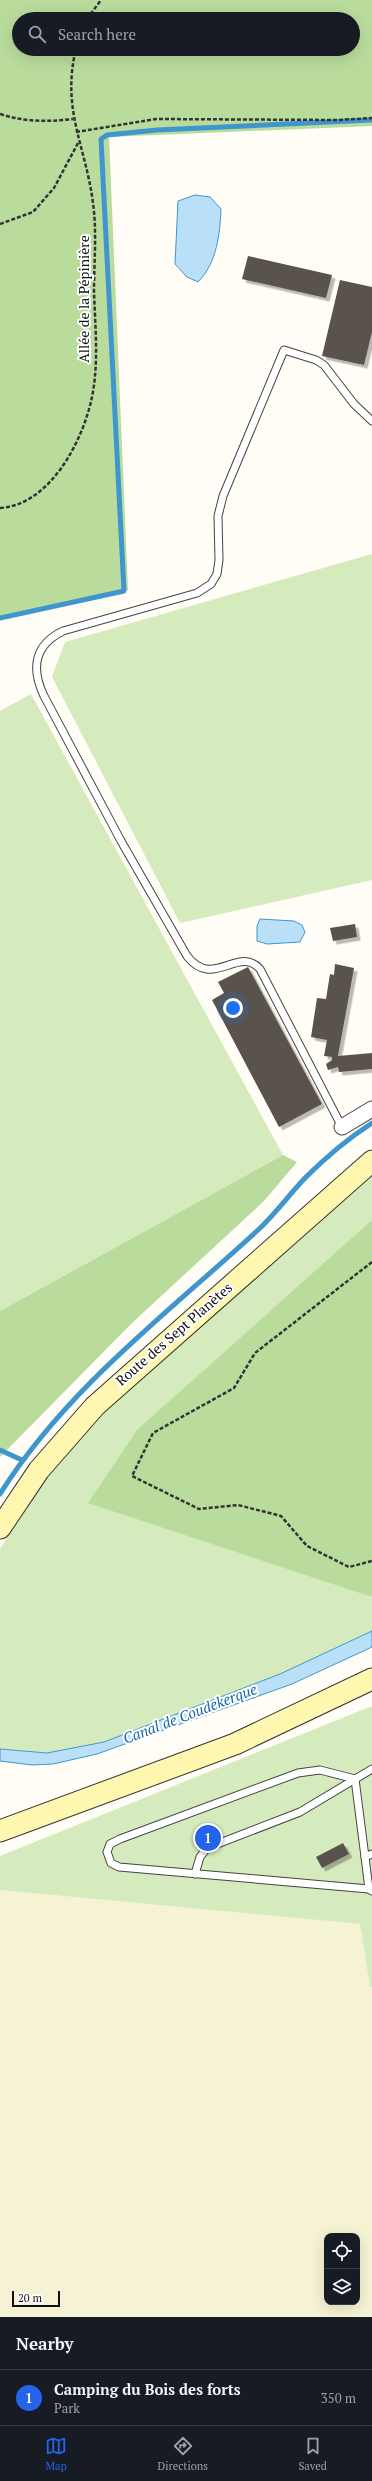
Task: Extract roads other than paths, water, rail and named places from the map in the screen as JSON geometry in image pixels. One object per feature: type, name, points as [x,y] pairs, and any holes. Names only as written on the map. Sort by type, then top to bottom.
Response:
[{"type":"main road","name":"Route des Sept Planètes","points":[[0,1528],[39,1470],[95,1406],[372,1161]]},
{"type":"main road","points":[[0,1831],[20,1822],[228,1746],[290,1720],[372,1679]]},
{"type":"main road","points":[[0,1827],[20,1822]]},
{"type":"street","points":[[342,1127],[372,1109]]},
{"type":"lane","points":[[342,1127],[260,969],[254,964],[245,961],[216,970],[205,970],[195,965],[187,956],[121,841],[40,689],[36,667],[42,648],[56,634],[197,593],[211,584],[218,567],[217,525],[223,496],[284,350],[316,360],[324,365],[354,404],[372,422]]},
{"type":"lane","points":[[195,1874],[200,1857],[207,1848],[300,1812],[372,1769]]},
{"type":"lane","points":[[320,1770],[355,1779],[369,1856],[370,1890],[119,1866],[109,1860],[108,1848],[120,1839],[298,1773],[320,1770]]},
{"type":"water","points":[[195,195],[210,197],[221,209],[220,228],[213,257],[209,266],[198,282],[187,277],[175,264],[178,201]]},
{"type":"water","points":[[260,919],[294,921],[302,925],[305,932],[300,942],[267,944],[257,941],[257,926]]},
{"type":"water","name":"Canal de Coudekerque","points":[[372,1631],[372,1647],[292,1684],[97,1754],[53,1764],[32,1765],[0,1761],[0,1749],[47,1753],[104,1742],[280,1674]]},
{"type":"waterway","points":[[0,618],[124,591],[101,139],[107,135],[157,130],[372,120]]},
{"type":"waterway","points":[[0,1494],[26,1456],[87,1386],[154,1322],[258,1230],[305,1178],[321,1163],[345,1142],[372,1123]]},
{"type":"waterway","points":[[0,1450],[22,1460]]},
{"type":"place","name":"Camping du Bois des forts","points":[[208,1838]]}]
